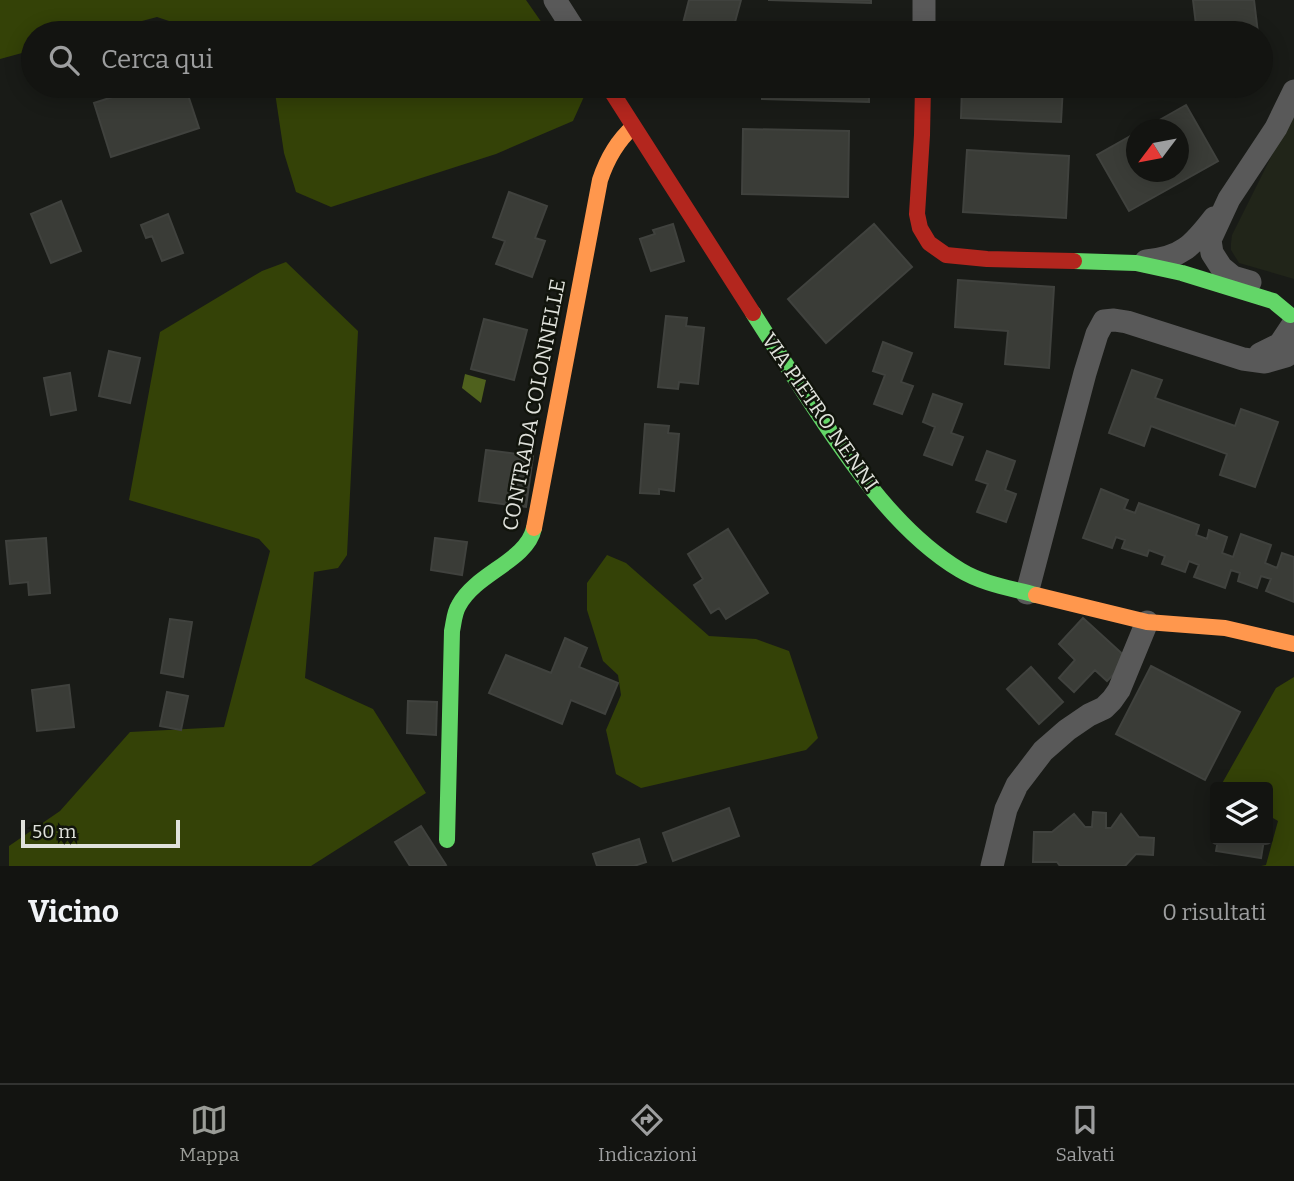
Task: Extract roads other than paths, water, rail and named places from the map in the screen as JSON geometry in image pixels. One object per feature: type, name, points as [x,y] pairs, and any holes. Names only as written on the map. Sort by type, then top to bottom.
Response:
[{"type":"street","points":[[555,0],[568,21]]},
{"type":"street","points":[[924,0],[924,21]]},
{"type":"street","points":[[923,98],[917,214],[920,228],[929,243],[946,255],[960,257],[1130,262],[1163,260],[1186,249],[1199,238],[1229,199],[1276,128],[1294,91]]},
{"type":"street","name":"VIA PIETRO NENNI","points":[[615,98],[846,456],[885,505],[917,538],[960,570],[989,583],[1147,622],[1225,628],[1294,644]]},
{"type":"street","name":"CONTRADA COLONNELLE","points":[[447,840],[454,618],[457,607],[472,587],[517,556],[532,537],[600,180],[616,143],[633,127]]},
{"type":"street","points":[[1229,199],[1210,240],[1212,253],[1221,267],[1233,277],[1264,286],[1293,314]]},
{"type":"street","points":[[1130,262],[1182,273],[1256,295],[1293,314]]},
{"type":"street","points":[[1243,359],[1266,352],[1280,344],[1293,314]]},
{"type":"street","points":[[1027,593],[1085,373],[1097,334],[1104,321],[1127,322],[1243,359],[1265,362],[1294,351]]},
{"type":"street","points":[[992,866],[1006,809],[1017,785],[1043,751],[1066,730],[1104,708],[1119,690],[1147,622]]}]
